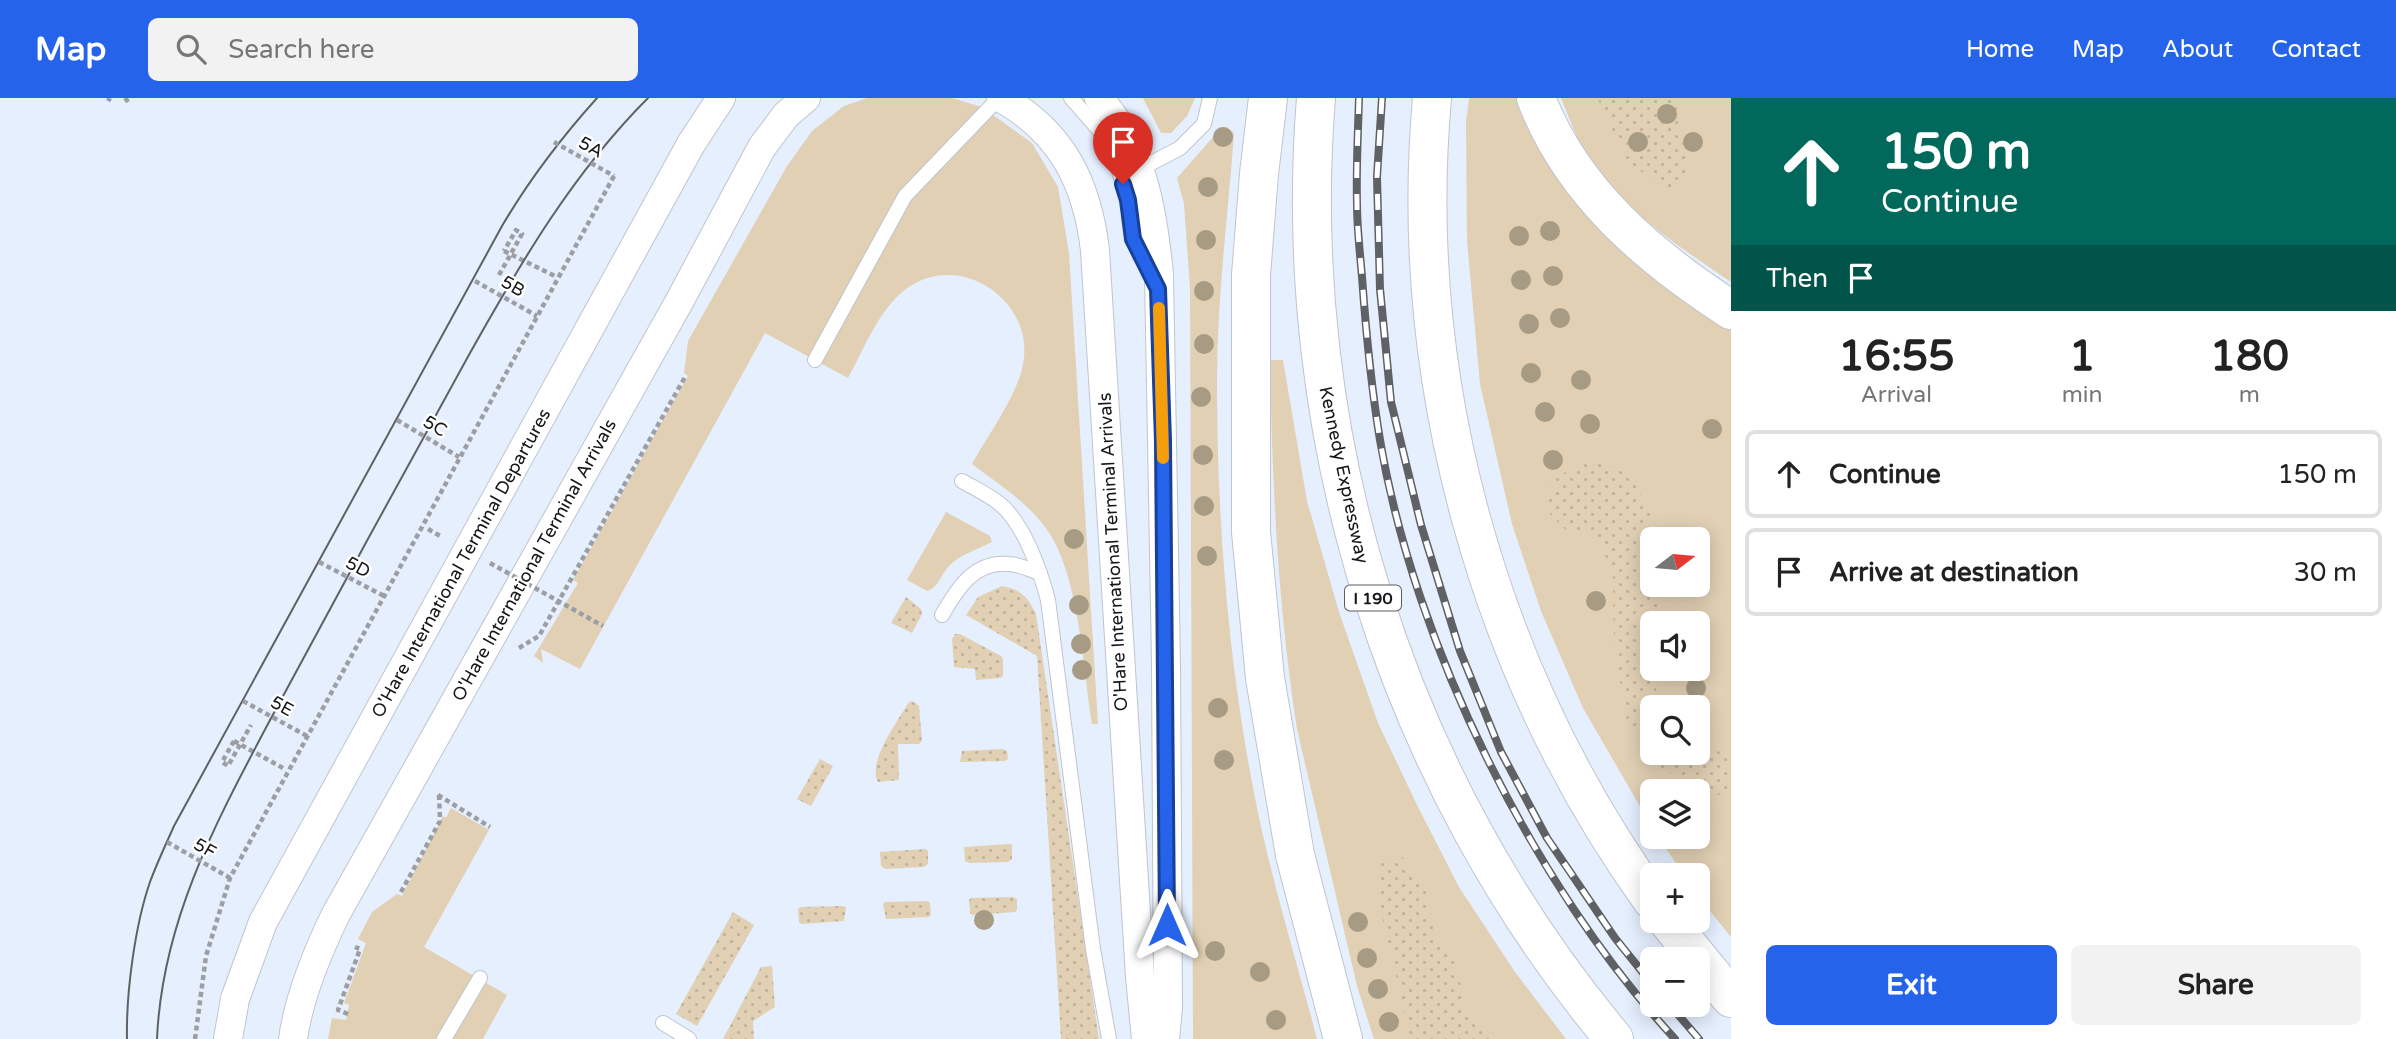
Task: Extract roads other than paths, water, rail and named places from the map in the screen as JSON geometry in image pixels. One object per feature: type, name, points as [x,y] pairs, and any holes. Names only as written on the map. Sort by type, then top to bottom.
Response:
[{"type":"highway","points":[[1268,98],[1251,275],[1251,533],[1265,678],[1296,855],[1343,1039]]},
{"type":"highway","name":"Kennedy Expressway","points":[[1315,98],[1311,182],[1312,240],[1314,298],[1322,369],[1347,504],[1380,623],[1418,719],[1448,784],[1485,852],[1545,947],[1614,1039]]},
{"type":"highway","points":[[1432,98],[1428,170],[1432,302],[1448,419],[1473,521],[1501,612],[1544,718],[1597,817],[1640,882]]},
{"type":"highway","points":[[1536,98],[1560,149],[1610,216],[1649,251],[1731,310]]},
{"type":"highway","points":[[1678,933],[1731,998]]},
{"type":"street","name":"O'Hare International Terminal Departures","points":[[228,1039],[235,999],[263,922],[691,144],[721,98]]},
{"type":"street","name":"O'Hare International Terminal Arrivals","points":[[293,1039],[310,975],[336,914],[679,302],[762,147],[786,115],[806,98]]},
{"type":"street","name":"O'Hare International Terminal Arrivals","points":[[1000,98],[1035,122],[1064,154],[1091,215],[1146,1039]]},
{"type":"street","points":[[1099,98],[1111,112],[1134,151],[1154,227],[1158,289],[1167,758],[1168,1008],[1165,1039]]},
{"type":"lane","points":[[815,360],[905,196],[1000,98]]},
{"type":"lane","points":[[1071,98],[1099,130],[1118,167],[1128,200],[1133,239],[1158,289]]},
{"type":"lane","points":[[1140,169],[1180,148],[1204,124],[1210,98]]},
{"type":"lane","points":[[962,481],[1000,504],[1016,523],[1040,573],[1048,600],[1093,949],[1109,1039]]},
{"type":"lane","points":[[942,615],[957,588],[978,570],[994,564],[1011,564],[1040,573]]},
{"type":"lane","points":[[444,1039],[480,978]]},
{"type":"lane","points":[[663,1023],[690,1039]]},
{"type":"tram line","points":[[127,1039],[130,980],[140,918],[150,882],[174,826],[502,226],[546,160],[597,98]]},
{"type":"tram line","points":[[157,1039],[161,996],[180,914],[229,798],[394,491],[509,285],[572,188],[648,98]]},
{"type":"railway","points":[[1359,98],[1358,222],[1371,379],[1380,440],[1397,519],[1421,599],[1451,679],[1487,759],[1528,836],[1574,909],[1623,977],[1675,1039]]},
{"type":"railway","points":[[1382,98],[1377,177],[1380,289],[1391,402],[1421,525],[1460,651],[1501,752],[1547,838],[1615,938],[1640,969]]},
{"type":"railway","points":[[1680,1017],[1699,1039]]}]
